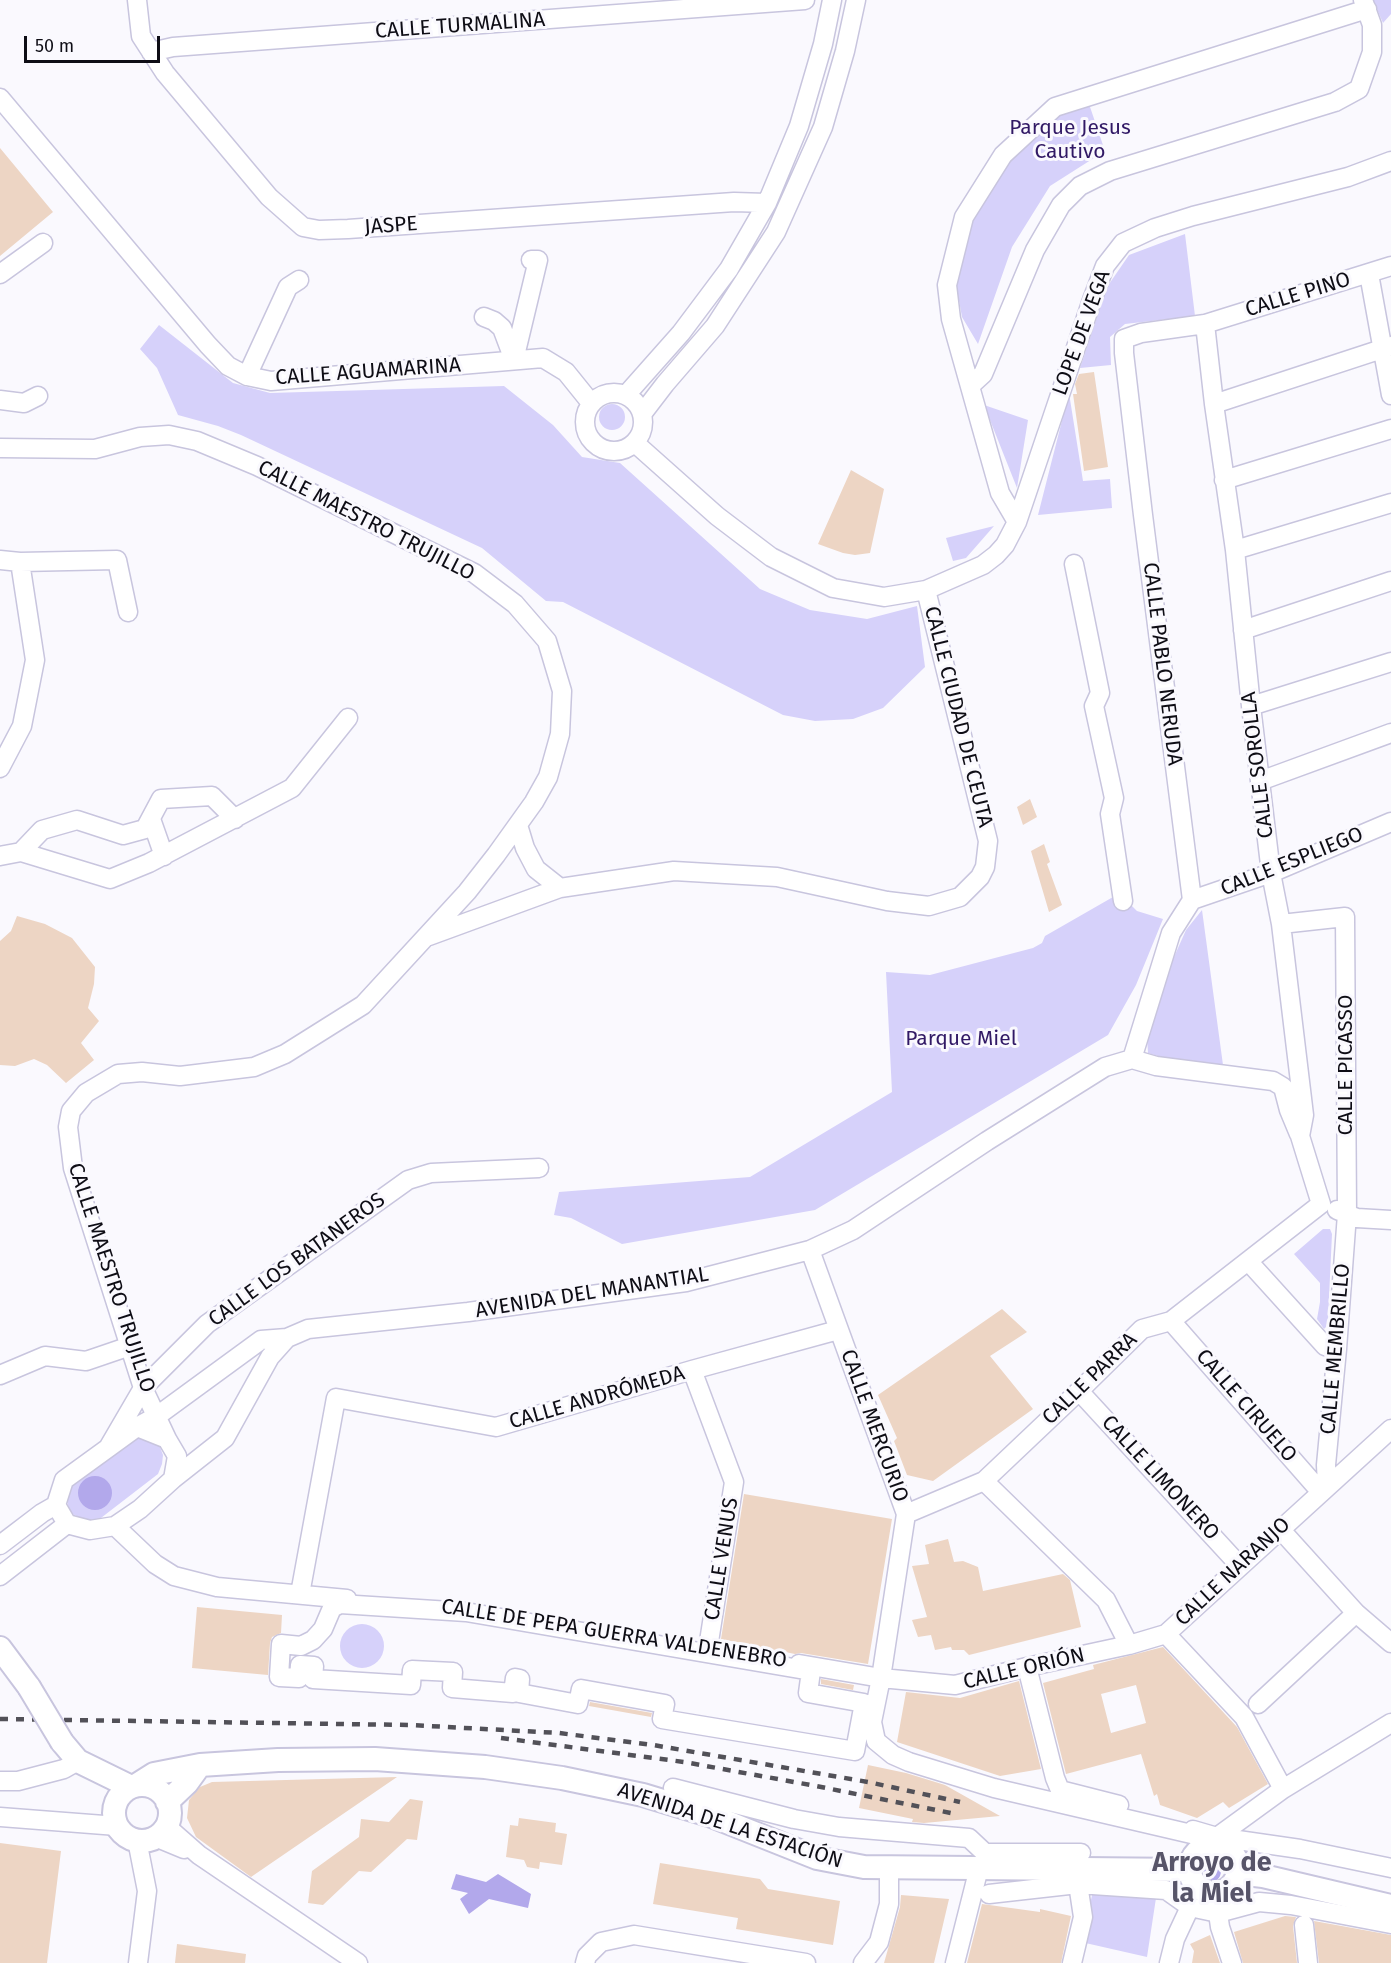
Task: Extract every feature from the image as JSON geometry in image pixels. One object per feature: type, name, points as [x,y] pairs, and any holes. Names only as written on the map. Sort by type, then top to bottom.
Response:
[{"type":"main road","points":[[0,1648],[29,1687],[62,1742],[125,1801]]},
{"type":"main road","name":"AVENIDA DE LA ESTACIÓN","points":[[125,1801],[154,1774],[200,1765],[279,1760],[375,1759],[496,1768],[562,1778],[643,1795],[709,1815],[817,1858],[864,1867],[1190,1870]]},
{"type":"main road","points":[[167,1802],[187,1783],[200,1765]]},
{"type":"main road","points":[[145,1785],[162,1794],[167,1802],[169,1818],[153,1834],[122,1833],[125,1801],[145,1785]]},
{"type":"main road","points":[[1214,1843],[1235,1858],[1238,1873],[1231,1886],[1216,1893],[1201,1890],[1191,1878],[1190,1870],[1194,1855],[1214,1843]]},
{"type":"main road","points":[[1238,1873],[1263,1876],[1391,1906]]},
{"type":"street","name":"JASPE","points":[[137,0],[141,36],[165,73],[269,197],[303,228],[348,229],[734,202],[766,203]]},
{"type":"street","name":"CALLE TURMALINA","points":[[151,52],[173,47],[805,0]]},
{"type":"street","points":[[626,395],[681,333],[729,269],[766,203],[799,126],[823,45],[832,0]]},
{"type":"street","points":[[642,414],[715,326],[776,232],[822,127],[845,51],[856,0]]},
{"type":"street","points":[[635,443],[717,516],[771,557],[833,588],[884,597],[926,590],[983,565],[1005,545],[1017,522],[1000,493],[951,319],[947,285],[964,217],[1003,155],[1055,107],[1365,5],[1372,25],[1372,52],[1359,89],[1335,102],[1110,171],[1080,186],[1061,205],[1035,250],[983,374],[971,386]]},
{"type":"street","name":"CALLE AGUAMARINA","points":[[0,98],[208,345],[228,366],[247,376],[271,381],[543,358],[566,372],[591,403]]},
{"type":"street","name":"LOPE DE VEGA","points":[[1017,522],[1095,291],[1105,266],[1123,243],[1155,228],[1193,216],[1348,177],[1391,161]]},
{"type":"street","points":[[0,274],[43,243]]},
{"type":"street","points":[[514,360],[538,261],[531,260]]},
{"type":"street","name":"CALLE PINO","points":[[1205,324],[1391,266]]},
{"type":"street","points":[[1369,274],[1387,347],[1391,395]]},
{"type":"street","points":[[247,376],[288,287],[299,280]]},
{"type":"street","points":[[484,317],[494,321],[502,328],[514,360]]},
{"type":"street","name":"CALLE SOROLLA","points":[[1205,324],[1235,550],[1271,873],[1281,924],[1304,1115],[1300,1136],[1321,1204]]},
{"type":"street","name":"CALLE PABLO NERUDA","points":[[1192,900],[1124,339],[1141,333],[1205,324]]},
{"type":"street","points":[[1214,404],[1387,347]]},
{"type":"street","points":[[611,393],[626,395],[640,408],[642,414],[641,435],[626,449],[616,452],[602,449],[593,443],[586,433],[584,423],[586,412],[591,403],[601,395],[611,393]]},
{"type":"street","points":[[2,398],[24,403],[38,396]]},
{"type":"street","points":[[1224,480],[1391,429]]},
{"type":"street","name":"CALLE MAESTRO TRUJILLO","points":[[0,448],[95,449],[140,437],[169,435],[197,441],[258,466],[474,573],[515,604],[547,641],[562,691],[560,734],[548,777],[534,802],[496,855],[425,938],[363,1005],[285,1054],[254,1067],[180,1077],[142,1072],[118,1074],[86,1093],[71,1111],[68,1127],[74,1168],[143,1388],[167,1439]]},
{"type":"street","points":[[1235,550],[1391,503]]},
{"type":"street","points":[[0,560],[20,562],[117,560],[128,612]]},
{"type":"street","points":[[0,768],[22,726],[35,660],[20,562]]},
{"type":"street","points":[[1074,564],[1100,693],[1094,706],[1114,798],[1110,814],[1123,901]]},
{"type":"street","points":[[1243,630],[1391,581]]},
{"type":"street","name":"CALLE CIUDAD DE CEUTA","points":[[425,938],[560,888],[674,871],[777,877],[887,901],[929,906],[960,897],[980,877],[985,867],[988,841],[926,590]]},
{"type":"street","points":[[1251,706],[1391,662]]},
{"type":"street","points":[[0,855],[21,852],[110,879],[164,856],[292,788],[348,718]]},
{"type":"street","points":[[1260,781],[1391,733]]},
{"type":"street","points":[[21,852],[42,830],[76,820],[123,836],[146,829],[161,799],[212,796],[235,819]]},
{"type":"street","points":[[151,819],[164,856]]},
{"type":"street","name":"CALLE ESPLIEGO","points":[[1192,900],[1271,873],[1391,822]]},
{"type":"street","points":[[518,825],[525,848],[536,869],[560,888]]},
{"type":"street","points":[[1192,900],[1172,933],[1132,1059],[1156,1066],[1273,1081],[1283,1087],[1289,1110],[1300,1136]]},
{"type":"street","name":"CALLE PICASSO","points":[[1281,924],[1345,917],[1347,1214]]},
{"type":"street","name":"AVENIDA DEL MANANTIAL","points":[[56,1505],[64,1480],[261,1340],[287,1338],[308,1329],[468,1312],[686,1282],[810,1250],[853,1230],[987,1141],[1105,1067],[1132,1059]]},
{"type":"street","name":"CALLE LOS BATANEROS","points":[[108,1448],[143,1388],[207,1324],[408,1180],[431,1173],[539,1168]]},
{"type":"street","points":[[1321,1204],[1357,1218],[1391,1220]]},
{"type":"street","name":"CALLE PARRA","points":[[984,1481],[1142,1329],[1171,1321],[1321,1204]]},
{"type":"street","name":"CALLE MEMBRILLO","points":[[1324,1488],[1338,1349],[1347,1214]]},
{"type":"street","name":"CALLE MERCURIO","points":[[810,1250],[906,1514],[872,1722],[876,1741],[901,1759]]},
{"type":"street","points":[[1248,1261],[1325,1346],[1338,1349]]},
{"type":"street","name":"CALLE CIRUELO","points":[[1171,1321],[1324,1488]]},
{"type":"street","name":"CALLE ANDRÓMEDA","points":[[300,1594],[336,1398],[496,1427],[838,1330]]},
{"type":"street","points":[[0,1545],[56,1505],[67,1524],[90,1530],[115,1526],[140,1509],[173,1479],[225,1438],[270,1357],[287,1338]]},
{"type":"street","points":[[0,1375],[45,1356],[86,1361],[130,1346]]},
{"type":"street","name":"CALLE VENUS","points":[[692,1370],[734,1482],[708,1648]]},
{"type":"street","name":"CALLE LIMONERO","points":[[1079,1391],[1240,1566]]},
{"type":"street","points":[[137,1427],[167,1439],[177,1456],[173,1479]]},
{"type":"street","name":"CALLE NARANJO","points":[[1130,1645],[1166,1634],[1391,1429]]},
{"type":"street","points":[[906,1514],[984,1481],[1106,1600],[1130,1645]]},
{"type":"street","points":[[0,1576],[67,1524]]},
{"type":"street","name":"CALLE DE PEPA GUERRA VALDENEBRO","points":[[115,1526],[155,1564],[174,1576],[217,1587],[318,1597],[465,1606],[881,1678]]},
{"type":"street","points":[[1280,1529],[1356,1613],[1391,1642]]},
{"type":"street","points":[[340,1604],[466,1612],[812,1671],[808,1693],[864,1703],[855,1751],[662,1719],[665,1704],[581,1689],[578,1704],[519,1694],[520,1679],[515,1678],[513,1693],[452,1688],[453,1672],[412,1670],[411,1685],[313,1679],[314,1666],[300,1665],[299,1678],[279,1677],[281,1644],[301,1646],[314,1640],[323,1629],[332,1608],[340,1604]]},
{"type":"street","points":[[1258,1704],[1356,1613]]},
{"type":"street","points":[[1166,1634],[1244,1717],[1283,1789]]},
{"type":"street","name":"CALLE ORIÓN","points":[[881,1678],[955,1685],[1130,1645]]},
{"type":"street","points":[[1027,1667],[1060,1790],[1151,1813],[1165,1822],[1214,1843],[1300,1849],[1391,1868]]},
{"type":"street","points":[[1214,1843],[1283,1789],[1389,1728]]},
{"type":"street","points":[[795,1735],[901,1759],[994,1788],[1200,1836],[1214,1843]]},
{"type":"street","points":[[0,1781],[18,1781],[82,1763]]},
{"type":"street","points":[[673,1788],[794,1819],[839,1827],[969,1838],[985,1853],[1081,1853]]},
{"type":"street","points":[[0,1817],[125,1801]]},
{"type":"street","points":[[138,1963],[153,1834],[200,1856],[358,1963]]},
{"type":"street","points":[[863,1963],[879,1942],[882,1933],[889,1904],[889,1868]]},
{"type":"street","points":[[956,1963],[979,1868]]},
{"type":"street","points":[[1072,1963],[1083,1917],[1078,1884]]},
{"type":"street","points":[[989,1894],[1078,1884],[1166,1890],[1190,1907],[1218,1913],[1259,1902],[1291,1905],[1391,1924]]},
{"type":"street","points":[[1169,1963],[1175,1939],[1190,1907]]},
{"type":"street","points":[[1218,1913],[1220,1927],[1232,1963]]},
{"type":"street","points":[[1304,1925],[1308,1963]]},
{"type":"street","points":[[585,1963],[587,1956],[601,1941],[634,1935],[806,1963]]},
{"type":"green space","points":[[1373,0],[1391,0],[1391,14],[1383,23]]},
{"type":"green space","name":"Parque Jesus Cautivo","points":[[1089,104],[1105,151],[1050,186],[1012,247],[978,344],[962,317],[956,284],[971,222],[1011,157],[1058,114]]},
{"type":"green space","points":[[1185,234],[1195,316],[1125,324],[1110,337],[1111,365],[1080,368],[1107,287],[1129,255]]},
{"type":"green space","points":[[159,325],[233,383],[270,393],[504,386],[553,425],[582,457],[620,463],[760,589],[810,610],[867,619],[917,606],[925,667],[883,708],[853,719],[815,721],[783,715],[563,602],[546,601],[482,548],[241,435],[178,415],[157,368],[140,349]]},
{"type":"green space","points":[[1069,393],[1083,481],[1110,479],[1112,508],[1038,515]]},
{"type":"green space","points":[[612,404],[621,408],[625,417],[621,426],[612,430],[603,426],[599,417],[603,408]]},
{"type":"green space","points":[[984,405],[1028,420],[1017,488]]},
{"type":"green space","points":[[994,526],[966,558],[953,561],[946,538]]},
{"type":"green space","name":"Parque Miel","points":[[1113,897],[1130,904],[1137,911],[1163,919],[1136,985],[1108,1035],[815,1210],[622,1244],[571,1218],[554,1215],[559,1192],[750,1177],[892,1092],[886,972],[930,975],[1033,948],[1042,943],[1045,936]]},
{"type":"green space","points":[[1202,910],[1223,1065],[1182,1063],[1148,1053],[1147,1037],[1170,966],[1186,930]]},
{"type":"green space","points":[[1323,1229],[1330,1229],[1332,1234],[1328,1319],[1324,1329],[1317,1319],[1320,1283],[1294,1254]]},
{"type":"green space","points":[[144,1436],[160,1447],[163,1455],[158,1474],[97,1521],[90,1522],[70,1513],[66,1497],[71,1484],[132,1437]]},
{"type":"green space","points":[[362,1624],[377,1631],[384,1646],[377,1661],[362,1668],[347,1661],[340,1646],[347,1631]]},
{"type":"green space","points":[[1094,1887],[1156,1898],[1147,1957],[1081,1942]]},
{"type":"shaded area","points":[[95,1476],[107,1481],[112,1493],[107,1505],[95,1510],[83,1505],[78,1493],[83,1481]]},
{"type":"shaded area","points":[[1209,1859],[1214,1860],[1220,1866],[1220,1876],[1214,1882],[1209,1883],[1204,1882],[1198,1876],[1197,1871],[1198,1866],[1204,1860]]},
{"type":"shaded area","points":[[456,1874],[486,1882],[498,1874],[531,1894],[528,1908],[489,1899],[469,1914],[460,1899],[468,1893],[451,1889]]},
{"type":"building","points":[[0,148],[53,212],[0,256]]},
{"type":"building","points":[[1094,372],[1108,467],[1084,471],[1073,394],[1077,394],[1075,384],[1079,374]]},
{"type":"building","points":[[851,470],[884,489],[870,553],[855,555],[843,553],[818,544]]},
{"type":"building","points":[[1030,799],[1037,817],[1023,825],[1017,807]]},
{"type":"building","points":[[1044,844],[1050,862],[1047,864],[1062,905],[1049,912],[1031,851]]},
{"type":"building","points":[[17,916],[45,924],[72,938],[95,967],[94,984],[88,1008],[99,1021],[81,1043],[94,1060],[66,1083],[47,1065],[34,1059],[15,1066],[0,1065],[0,941],[11,931]]},
{"type":"building","points":[[1002,1309],[1027,1332],[990,1356],[1033,1409],[933,1481],[907,1475],[894,1441],[897,1438],[878,1395]]},
{"type":"building","points":[[744,1494],[892,1519],[868,1664],[801,1653],[795,1654],[721,1639]]},
{"type":"building","points":[[948,1539],[954,1562],[963,1561],[978,1567],[983,1591],[1063,1574],[1070,1580],[1081,1627],[969,1655],[964,1650],[952,1650],[951,1647],[935,1650],[931,1635],[918,1637],[912,1620],[927,1617],[912,1566],[929,1564],[925,1545]]},
{"type":"building","points":[[197,1607],[282,1615],[281,1633],[272,1637],[270,1643],[268,1675],[192,1668]]},
{"type":"building","points":[[1163,1647],[1237,1727],[1268,1784],[1229,1808],[1223,1802],[1197,1818],[1160,1805],[1157,1794],[1154,1796],[1141,1754],[1066,1774],[1043,1683],[1094,1669],[1093,1665]],"holes":[[[1136,1685],[1146,1723],[1111,1733],[1101,1694]]]},
{"type":"building","points":[[821,1679],[854,1685],[853,1690],[821,1684]]},
{"type":"building","points":[[1019,1681],[1041,1769],[1000,1776],[897,1742],[906,1692],[960,1698]]},
{"type":"building","points":[[590,1702],[652,1713],[651,1717],[589,1706]]},
{"type":"building","points":[[868,1765],[906,1773],[945,1785],[1000,1816],[924,1823],[859,1808]]},
{"type":"building","points":[[397,1777],[251,1877],[196,1837],[187,1818],[189,1800],[200,1787],[212,1782]]},
{"type":"building","points":[[410,1799],[423,1801],[417,1840],[407,1839],[371,1872],[359,1871],[323,1905],[308,1903],[312,1871],[359,1837],[361,1819],[389,1822]]},
{"type":"building","points":[[519,1818],[556,1823],[555,1832],[567,1834],[562,1865],[540,1862],[539,1869],[527,1867],[524,1860],[506,1857],[510,1825],[518,1826]]},
{"type":"building","points":[[0,1843],[61,1851],[47,1963],[0,1963]]},
{"type":"building","points":[[660,1863],[760,1879],[768,1889],[840,1901],[833,1945],[736,1929],[738,1918],[653,1904]]},
{"type":"building","points":[[901,1895],[949,1899],[934,1963],[884,1963],[900,1907]]},
{"type":"building","points":[[982,1904],[1040,1912],[1040,1909],[1071,1916],[1061,1963],[967,1963]]},
{"type":"building","points":[[1285,1916],[1296,1917],[1293,1926],[1297,1963],[1243,1963],[1234,1932]]},
{"type":"building","points":[[1314,1921],[1391,1935],[1391,1963],[1319,1963]]},
{"type":"building","points":[[1210,1935],[1220,1963],[1192,1963],[1194,1951],[1190,1944]]},
{"type":"building","points":[[177,1944],[246,1954],[245,1963],[175,1963]]},
{"type":"railway","points":[[0,1719],[410,1725],[559,1733],[653,1745],[868,1782],[960,1802]]},
{"type":"railway","points":[[501,1738],[684,1762],[956,1814]]},
{"type":"district","name":"Arroyo de la Miel","points":[[1212,1878]]}]
